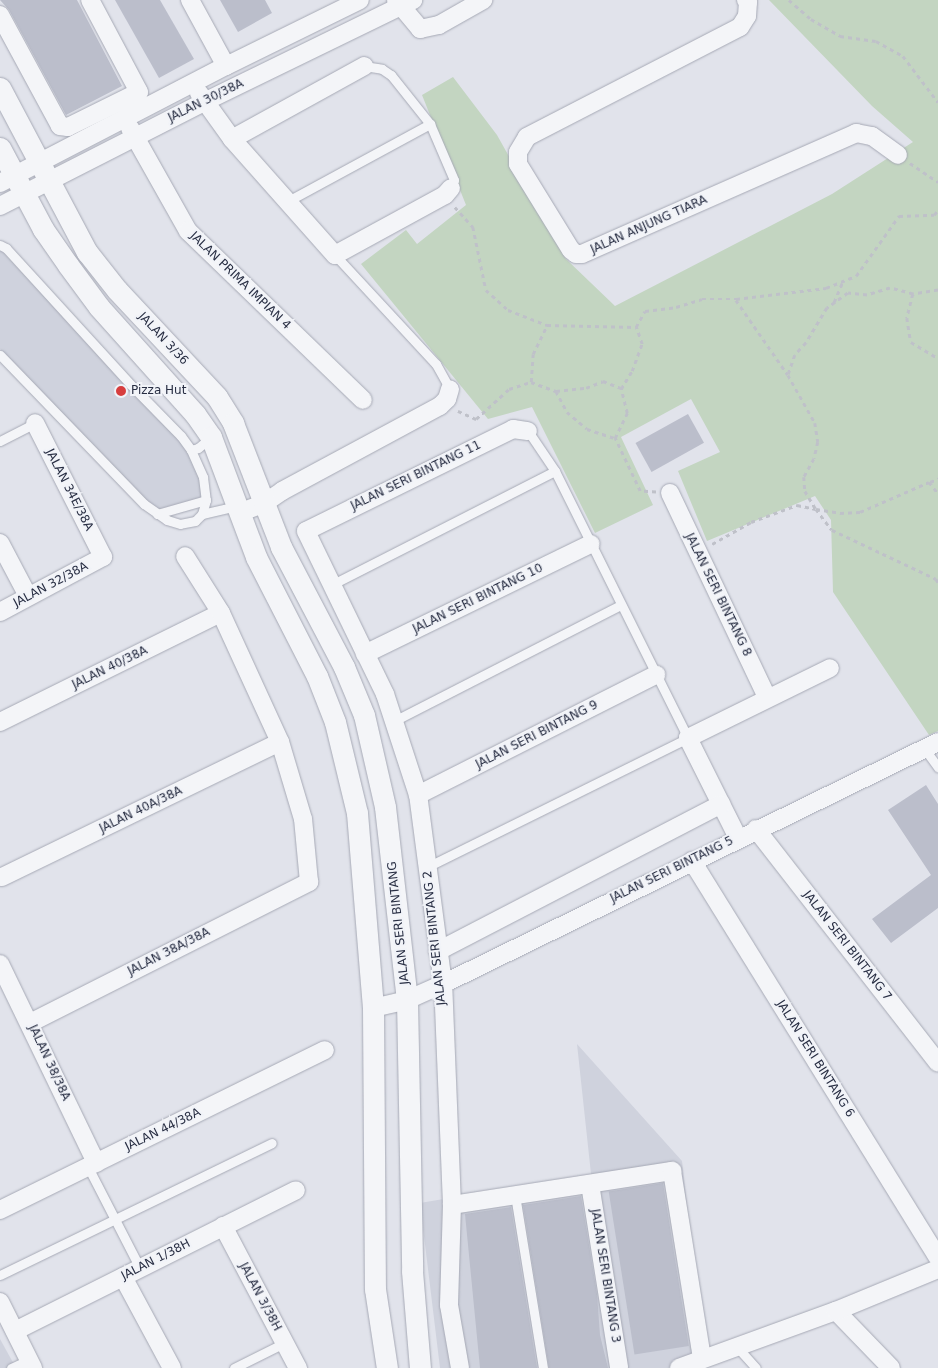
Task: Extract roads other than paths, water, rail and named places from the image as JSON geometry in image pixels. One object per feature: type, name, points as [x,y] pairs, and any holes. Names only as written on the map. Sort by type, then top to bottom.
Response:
[{"type":"street","points":[[90,0],[147,108]]},
{"type":"street","points":[[190,0],[226,66]]},
{"type":"street","points":[[403,2],[420,29],[427,29],[483,0]]},
{"type":"street","name":"JALAN ANJUNG TIARA","points":[[746,0],[748,2],[747,16],[740,27],[526,137],[518,152],[518,164],[571,250],[576,254],[582,254],[856,133],[872,136],[898,155]]},
{"type":"street","name":"JALAN 30/38A","points":[[45,171],[125,119],[353,2]]},
{"type":"street","name":"JALAN 30/38A","points":[[0,206],[13,184],[135,137],[403,2]]},
{"type":"street","points":[[0,15],[60,126],[68,128],[139,92]]},
{"type":"street","points":[[232,139],[364,66]]},
{"type":"street","points":[[194,84],[204,102],[232,139],[335,255],[448,191]]},
{"type":"street","name":"JALAN 3/36","points":[[0,88],[88,252],[117,290],[211,437],[238,509]]},
{"type":"street","name":"JALAN PRIMA IMPIAN 4","points":[[125,119],[188,231],[363,400]]},
{"type":"street","name":"JALAN 3/36","points":[[0,148],[13,184],[99,307],[217,398],[233,424],[264,504]]},
{"type":"street","points":[[388,1368],[375,1288],[373,1008],[357,814],[335,722],[317,676],[256,557],[238,509],[264,504],[282,492],[440,406],[448,394]]},
{"type":"street","name":"JALAN 34E/38A","points":[[35,423],[103,557]]},
{"type":"street","name":"JALAN SERI BINTANG 11","points":[[306,531],[512,429],[528,431]]},
{"type":"street","name":"JALAN SERI BINTANG 8","points":[[670,493],[767,698]]},
{"type":"street","name":"JALAN SERI BINTANG","points":[[264,504],[281,547],[344,667],[364,715],[386,807],[407,1000],[412,1271],[420,1368]]},
{"type":"street","name":"JALAN SERI BINTANG 2","points":[[306,531],[385,694],[418,795],[442,984],[452,1204],[449,1305],[460,1368]]},
{"type":"street","points":[[0,543],[28,596]]},
{"type":"street","name":"JALAN SERI BINTANG 10","points":[[366,654],[591,544]]},
{"type":"street","points":[[186,556],[221,613],[280,742]]},
{"type":"street","name":"JALAN 32/38A","points":[[0,612],[103,557]]},
{"type":"street","name":"JALAN 40/38A","points":[[0,722],[221,613]]},
{"type":"street","points":[[738,838],[688,738],[830,668]]},
{"type":"street","name":"JALAN SERI BINTANG 9","points":[[418,795],[656,675]]},
{"type":"street","name":"JALAN 40A/38A","points":[[2,877],[280,742]]},
{"type":"street","name":"JALAN 38A/38A","points":[[30,1023],[309,882],[303,819],[280,742]]},
{"type":"street","name":"JALAN SERI BINTANG 5","points":[[373,1008],[407,1000],[442,984],[931,745]]},
{"type":"street","points":[[438,951],[721,804]]},
{"type":"street","name":"JALAN SERI BINTANG 7","points":[[756,829],[938,1062]]},
{"type":"street","name":"JALAN SERI BINTANG 6","points":[[692,861],[938,1257]]},
{"type":"street","name":"JALAN 38/38A","points":[[0,964],[30,1023],[92,1165]]},
{"type":"street","name":"JALAN 44/38A","points":[[0,1210],[325,1050]]},
{"type":"street","points":[[452,1204],[672,1171],[702,1360]]},
{"type":"street","name":"JALAN SERI BINTANG 3","points":[[590,1184],[619,1368]]},
{"type":"street","name":"JALAN 1/38H","points":[[16,1331],[296,1190]]},
{"type":"street","name":"JALAN 3/38H","points":[[223,1226],[298,1368]]},
{"type":"street","points":[[679,1368],[836,1311],[938,1268]]},
{"type":"street","points":[[123,1277],[172,1368]]},
{"type":"street","points":[[0,1302],[31,1364]]},
{"type":"street","points":[[836,1311],[892,1368]]},
{"type":"lane","points":[[364,66],[382,69],[392,75],[430,124],[454,180],[448,191]]},
{"type":"lane","points":[[288,201],[430,124]]},
{"type":"lane","points":[[0,245],[6,248],[131,385],[181,436],[191,450],[203,477],[206,500],[202,514],[195,521],[180,524],[167,520],[144,504],[0,355]]},
{"type":"lane","points":[[335,255],[436,364],[448,394]]},
{"type":"lane","points":[[0,441],[35,423]]},
{"type":"lane","points":[[427,867],[688,738],[555,472],[528,431]]},
{"type":"lane","points":[[191,450],[198,448],[211,437]]},
{"type":"lane","points":[[333,584],[555,472]]},
{"type":"lane","points":[[157,514],[206,500]]},
{"type":"lane","points":[[202,514],[238,509]]},
{"type":"lane","points":[[394,721],[622,605]]},
{"type":"lane","points":[[931,745],[938,767]]},
{"type":"lane","points":[[0,1275],[272,1143]]},
{"type":"lane","points":[[92,1165],[140,1268]]},
{"type":"lane","points":[[515,1195],[543,1368]]},
{"type":"lane","points":[[234,1368],[284,1343]]},
{"type":"lane","points":[[737,1347],[756,1368]]},
{"type":"lane","points":[[11,1368],[31,1364]]},
{"type":"place","name":"Pizza Hut","points":[[121,391]]}]
